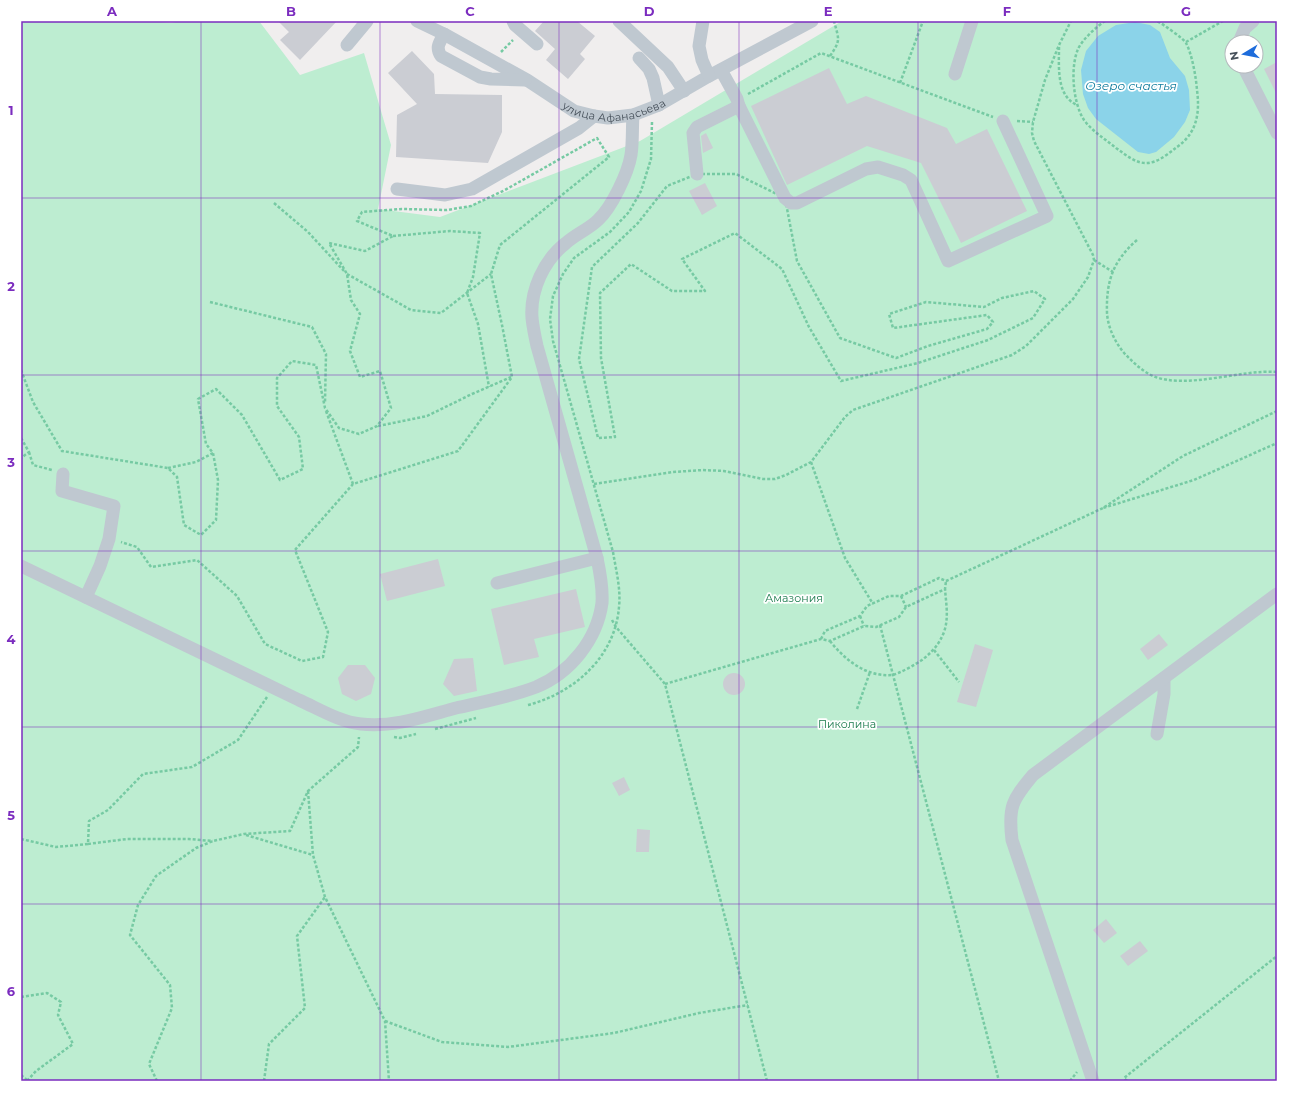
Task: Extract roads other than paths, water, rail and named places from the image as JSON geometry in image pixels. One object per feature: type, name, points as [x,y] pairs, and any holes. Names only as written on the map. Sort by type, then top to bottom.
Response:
[{"type":"street","points":[[347,45],[367,21]]},
{"type":"street","name":"улица Афанасьева","points":[[417,21],[444,34],[527,80],[574,111],[608,118],[633,115],[659,105],[709,76],[812,21]]},
{"type":"street","points":[[619,21],[668,67],[684,90]]},
{"type":"street","points":[[703,21],[699,46],[702,60],[709,76]]},
{"type":"street","points":[[955,74],[972,21]]},
{"type":"street","points":[[1242,34],[1245,28],[1253,21]]},
{"type":"street","points":[[517,26],[537,44]]},
{"type":"street","points":[[444,34],[438,45],[440,56],[480,77],[491,79],[527,80]]},
{"type":"street","points":[[639,58],[649,69],[659,105]]},
{"type":"street","points":[[721,70],[785,198],[791,203],[797,202],[866,170],[878,167],[903,175],[911,180],[948,261],[1048,216],[1003,121]]},
{"type":"street","points":[[1247,74],[1277,133]]},
{"type":"street","points":[[697,174],[694,133],[698,126],[738,103]]},
{"type":"street","points":[[21,566],[273,687],[342,719],[361,724],[384,725],[431,715],[536,687],[558,676],[581,654],[595,627],[602,602],[597,558],[537,346],[532,318],[533,295],[544,268],[554,254],[567,242],[599,220],[613,200],[626,172],[631,155],[633,115]]},
{"type":"street","points":[[396,189],[445,195],[472,189],[579,128],[594,116]]},
{"type":"street","points":[[63,474],[62,491],[114,506],[109,539],[100,566],[86,597]]},
{"type":"street","points":[[497,583],[597,558]]},
{"type":"street","points":[[1093,1081],[1012,840],[1010,819],[1012,807],[1019,792],[1033,775],[1277,594]]},
{"type":"street","points":[[1157,734],[1164,694],[1164,678]]},
{"type":"water","name":"Озеро счастья","points":[[1135,22],[1150,25],[1160,32],[1170,58],[1185,76],[1189,90],[1190,110],[1185,122],[1174,137],[1156,152],[1149,154],[1138,152],[1096,119],[1088,108],[1083,94],[1081,70],[1086,51],[1098,36],[1116,25]]},
{"type":"park label","name":"Амазония","points":[[794,598]]},
{"type":"park label","name":"Пиколина","points":[[847,724]]}]
